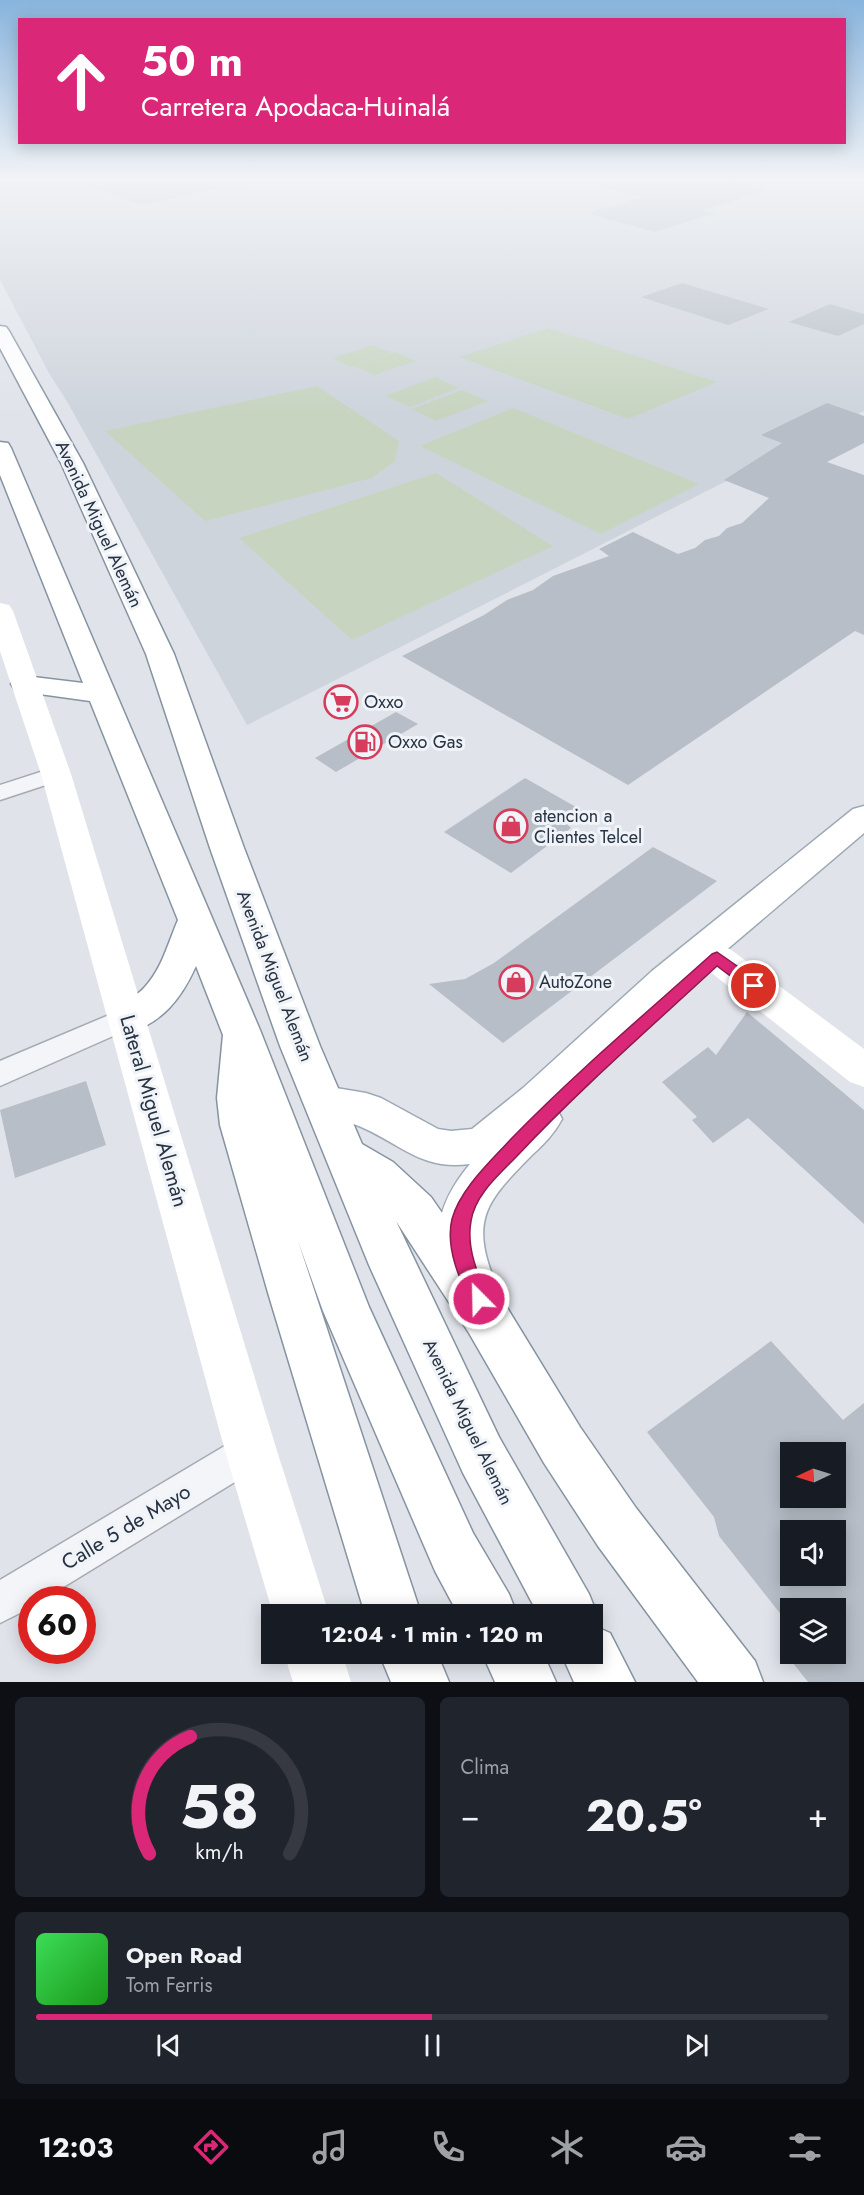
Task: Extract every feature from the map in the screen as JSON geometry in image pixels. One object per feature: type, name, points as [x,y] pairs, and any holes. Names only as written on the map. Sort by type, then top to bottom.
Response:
[{"type":"main road","name":"Avenida Miguel Alemán","points":[[0,331],[72,463],[160,654],[227,848],[324,1103],[392,1265],[481,1455],[563,1604]]},
{"type":"main road","points":[[0,448],[242,1030],[347,1311],[454,1552],[483,1604]]},
{"type":"main road","name":"Lateral Miguel Alemán","points":[[0,611],[56,774],[251,1451],[298,1604]]},
{"type":"main road","points":[[25,684],[103,694]]},
{"type":"main road","points":[[486,1317],[464,1265],[460,1237],[462,1218],[479,1185],[543,1105],[665,981],[864,816]]},
{"type":"main road","points":[[324,1103],[366,1110],[430,1145],[451,1149],[482,1145],[543,1105],[864,838]]},
{"type":"main road","points":[[128,1018],[147,1009],[162,995],[177,968],[195,920]]},
{"type":"main road","points":[[717,958],[864,1071]]},
{"type":"main road","points":[[242,1030],[237,1098],[247,1147],[298,1318],[390,1604]]},
{"type":"main road","points":[[345,1155],[378,1175],[415,1210],[486,1317],[562,1445],[617,1527],[734,1682]]},
{"type":"main road","points":[[316,1664],[322,1682]]},
{"type":"main road","points":[[413,1664],[420,1682]]},
{"type":"main road","points":[[517,1664],[527,1682]]},
{"type":"main road","points":[[596,1664],[606,1682]]},
{"type":"street","points":[[0,793],[56,774]]},
{"type":"street","points":[[0,1074],[128,1018]]},
{"type":"street","name":"Calle 5 de Mayo","points":[[0,1604],[251,1451]]},
{"type":"shaded area","points":[[0,258],[864,258],[864,411],[247,725],[49,373],[0,280]]},
{"type":"green space","points":[[548,328],[717,382],[628,419],[459,357]]},
{"type":"green space","points":[[373,345],[391,353],[350,367],[333,358]]},
{"type":"green space","points":[[395,352],[416,361],[374,375],[354,366]]},
{"type":"green space","points":[[435,377],[459,388],[410,407],[385,396]]},
{"type":"green space","points":[[317,386],[399,441],[395,461],[372,478],[205,521],[105,431]]},
{"type":"green space","points":[[462,390],[488,401],[436,421],[412,409]]},
{"type":"green space","points":[[513,408],[699,484],[601,534],[420,446]]},
{"type":"green space","points":[[436,473],[553,546],[352,640],[239,538]]},
{"type":"building","points":[[682,283],[769,309],[728,325],[641,297]]},
{"type":"building","points":[[830,304],[864,314],[864,324],[838,336],[789,322]]},
{"type":"building","points":[[827,403],[864,416],[864,443],[827,462],[864,475],[864,635],[855,631],[628,785],[402,656],[484,615],[507,600],[533,590],[553,576],[609,556],[599,549],[633,532],[678,554],[695,548],[705,540],[719,536],[727,528],[742,523],[769,498],[724,480],[782,443],[761,435]]},
{"type":"building","name":"Oxxo Gas","points":[[396,712],[418,724],[336,772],[315,758]]},
{"type":"building","name":"atencion a Clientes Telcel","points":[[525,778],[583,811],[567,824],[571,828],[511,873],[444,832]]},
{"type":"building","points":[[653,847],[717,881],[503,1043],[429,984],[465,979],[494,963]]},
{"type":"building","points":[[747,1012],[864,1110],[864,1224],[748,1118],[713,1143],[692,1120],[697,1117],[662,1082],[708,1047],[716,1055]]},
{"type":"building","points":[[86,1081],[106,1145],[15,1178],[0,1110]]},
{"type":"building","points":[[771,1341],[843,1420],[864,1403],[864,1682],[808,1682],[794,1664],[846,1664],[846,1598],[780,1598],[780,1613],[719,1536],[714,1517],[647,1432]]},
{"type":"place","name":"Oxxo","points":[[341,702]]},
{"type":"place","name":"Oxxo Gas","points":[[365,742]]},
{"type":"place","name":"atencion a Clientes Telcel","points":[[511,826]]},
{"type":"place","name":"AutoZone","points":[[516,982]]},
{"type":"route","points":[[479,1299],[464,1265],[460,1237],[462,1218],[479,1185],[549,1111],[717,958],[754,986]]}]
